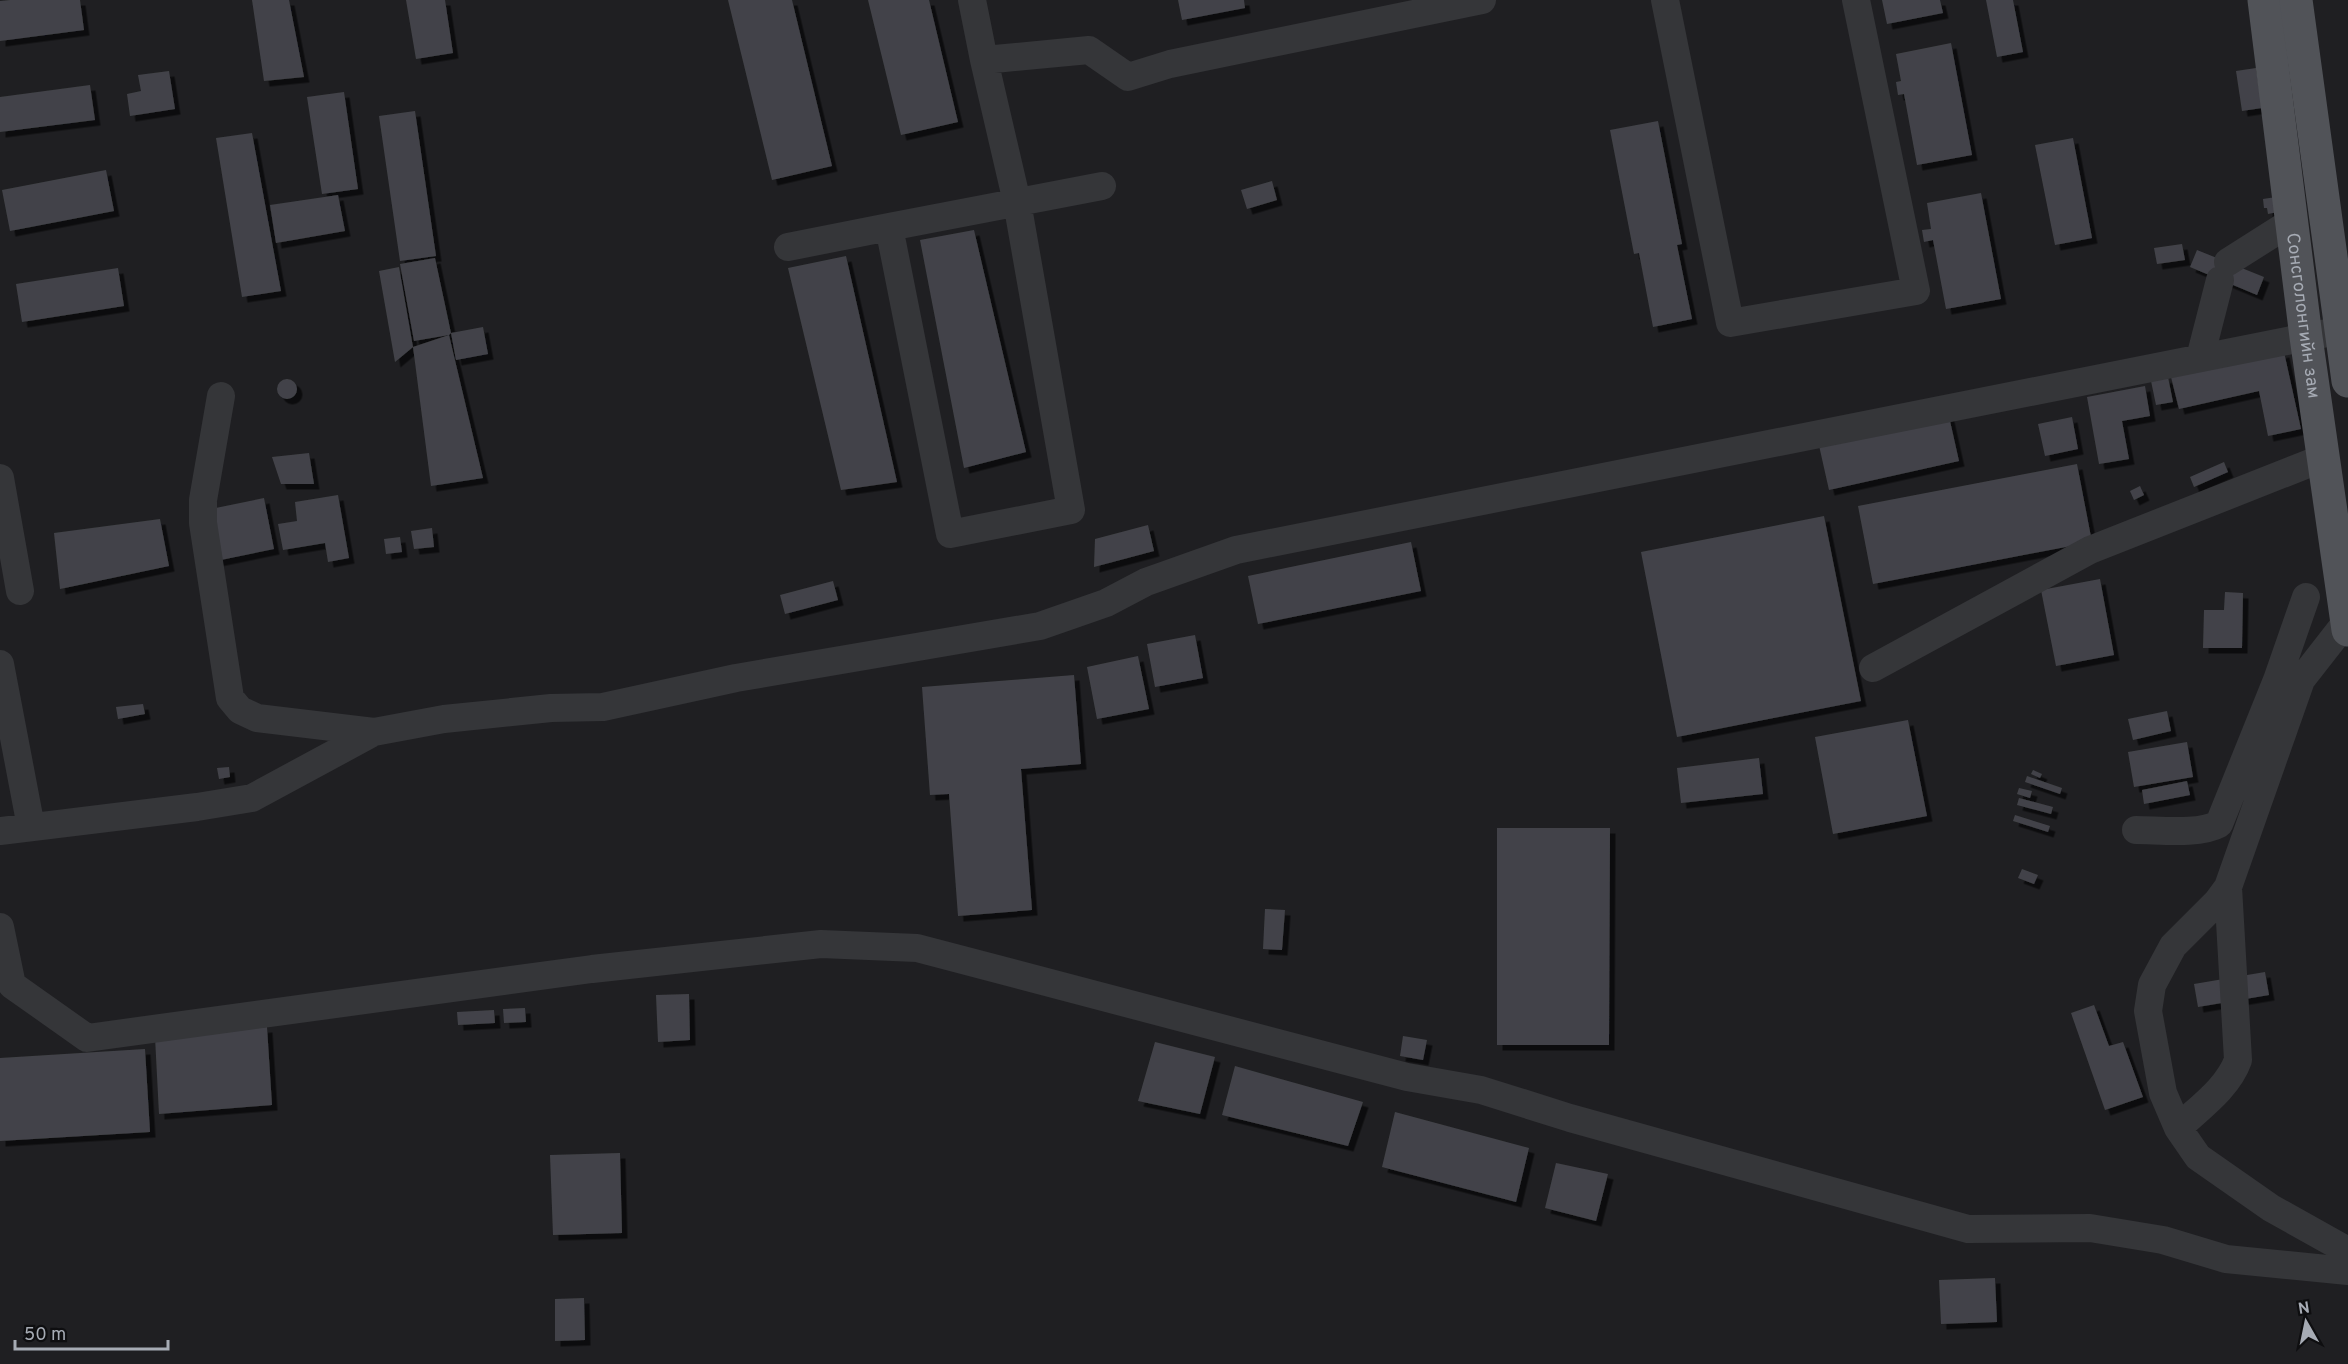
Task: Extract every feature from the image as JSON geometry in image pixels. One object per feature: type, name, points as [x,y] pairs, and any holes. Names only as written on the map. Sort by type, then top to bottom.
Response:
[{"type":"main road","name":"Сонсголонгийн зам","points":[[2264,0],[2306,338],[2347,626]]},
{"type":"main road","name":"Сонсголонгийн зам","points":[[2296,0],[2348,381]]},
{"type":"street","points":[[889,227],[950,534],[1071,510],[1017,202],[972,0]]},
{"type":"street","points":[[984,60],[1089,50],[1128,77],[1170,64],[1482,0]]},
{"type":"street","points":[[1665,0],[1730,323],[1916,291],[1856,0]]},
{"type":"street","points":[[788,247],[1102,186]]},
{"type":"street","points":[[2200,358],[2224,271],[2291,222]]},
{"type":"street","points":[[0,831],[252,798],[374,732],[444,718],[551,708],[603,707],[736,678],[1040,626],[1106,603],[1146,582],[1236,550],[2342,330]]},
{"type":"street","points":[[221,396],[203,500],[203,523],[231,698],[240,710],[257,718],[374,732]]},
{"type":"street","points":[[1873,668],[2090,550],[2323,458]]},
{"type":"street","points":[[0,478],[20,591]]},
{"type":"street","points":[[2306,597],[2287,685],[2228,887],[2217,903],[2172,946],[2152,985],[2148,1011],[2163,1093],[2178,1128],[2198,1157],[2271,1208],[2348,1251]]},
{"type":"street","points":[[2136,830],[2199,829],[2212,828],[2219,824],[2287,685],[2301,680],[2347,626]]},
{"type":"street","points":[[0,664],[31,827]]},
{"type":"street","points":[[2178,1128],[2222,1087],[2234,1072],[2238,1060],[2228,887]]},
{"type":"street","points":[[0,927],[12,985],[87,1038],[592,969],[809,945],[917,948],[1407,1077],[1481,1090],[1570,1118],[1968,1229],[2090,1228],[2163,1240],[2226,1259],[2348,1271]]},
{"type":"shaded area","points":[[0,0],[2348,0],[2348,1364],[0,1364]]},
{"type":"building","points":[[80,0],[84,30],[0,41],[0,1]]},
{"type":"building","points":[[252,0],[289,0],[304,77],[264,81]]},
{"type":"building","points":[[406,0],[445,0],[453,53],[416,59]]},
{"type":"building","points":[[728,0],[792,0],[832,166],[772,180]]},
{"type":"building","points":[[868,0],[929,0],[958,122],[901,135]]},
{"type":"building","points":[[1178,0],[1244,0],[1245,8],[1182,20]]},
{"type":"building","points":[[1882,0],[1940,0],[1943,13],[1887,24]]},
{"type":"building","points":[[1986,0],[2013,0],[2023,52],[1997,57]]},
{"type":"building","points":[[1951,43],[1972,155],[1917,165],[1904,94],[1898,95],[1896,82],[1901,81],[1896,54]]},
{"type":"building","points":[[2256,68],[2262,108],[2242,111],[2236,71]]},
{"type":"building","points":[[169,71],[175,109],[130,116],[127,94],[141,91],[138,75]]},
{"type":"building","points":[[90,85],[95,120],[0,132],[0,97]]},
{"type":"building","points":[[344,92],[358,189],[322,194],[307,97]]},
{"type":"building","points":[[415,111],[436,256],[400,261],[379,116]]},
{"type":"building","points":[[1658,121],[1682,244],[1677,245],[1692,319],[1653,327],[1639,253],[1634,254],[1610,130]]},
{"type":"building","points":[[252,133],[281,291],[242,297],[216,138]]},
{"type":"building","points":[[2073,138],[2092,238],[2055,245],[2035,145]]},
{"type":"building","points":[[106,170],[114,211],[10,231],[2,190]]},
{"type":"building","points":[[1272,181],[1277,200],[1247,209],[1241,190]]},
{"type":"building","points":[[1981,193],[2001,299],[1946,309],[1933,240],[1924,242],[1922,230],[1931,229],[1927,203]]},
{"type":"building","points":[[338,195],[345,231],[276,243],[270,205]]},
{"type":"building","points":[[2276,197],[2278,212],[2268,214],[2267,208],[2264,208],[2263,199]]},
{"type":"building","points":[[974,230],[1026,452],[964,468],[920,240]]},
{"type":"building","points":[[2182,244],[2185,260],[2157,264],[2154,248]]},
{"type":"building","points":[[2197,250],[2264,277],[2257,295],[2190,267]]},
{"type":"building","points":[[846,256],[897,482],[841,490],[788,268]]},
{"type":"building","points":[[435,258],[451,333],[414,341],[400,264]]},
{"type":"building","points":[[399,267],[413,347],[395,362],[379,271]]},
{"type":"building","points":[[118,268],[124,306],[22,322],[16,284]]},
{"type":"building","points":[[483,327],[488,354],[456,360],[451,333]]},
{"type":"building","points":[[449,335],[483,478],[431,486],[413,347]]},
{"type":"building","points":[[2284,352],[2301,429],[2268,436],[2259,391],[2179,409],[2171,377]]},
{"type":"building","points":[[2168,377],[2173,402],[2156,405],[2151,381]]},
{"type":"building","points":[[287,379],[294,382],[297,389],[294,396],[287,399],[280,396],[277,389],[280,382]]},
{"type":"building","points":[[2145,386],[2150,416],[2122,421],[2129,459],[2099,464],[2087,397]]},
{"type":"building","points":[[1948,412],[1959,461],[1829,490],[1818,441]]},
{"type":"building","points":[[2072,417],[2078,449],[2045,456],[2038,424]]},
{"type":"building","points":[[309,453],[314,484],[281,484],[272,457]]},
{"type":"building","points":[[2224,462],[2228,472],[2194,487],[2190,477]]},
{"type":"building","points":[[2077,464],[2092,542],[1873,584],[1858,506]]},
{"type":"building","points":[[2140,486],[2144,495],[2134,500],[2130,491]]},
{"type":"building","points":[[338,495],[349,558],[328,562],[325,543],[283,550],[278,524],[297,521],[295,502]]},
{"type":"building","points":[[264,498],[274,549],[216,561],[206,510]]},
{"type":"building","points":[[1824,516],[1861,701],[1677,737],[1641,552]]},
{"type":"building","points":[[160,519],[169,566],[60,589],[54,533]]},
{"type":"building","points":[[1148,525],[1154,551],[1094,567],[1095,539]]},
{"type":"building","points":[[432,528],[434,547],[414,549],[411,531]]},
{"type":"building","points":[[400,537],[402,552],[386,554],[384,539]]},
{"type":"building","points":[[1411,542],[1421,591],[1258,624],[1248,576]]},
{"type":"building","points":[[2100,579],[2114,655],[2056,666],[2041,590]]},
{"type":"building","points":[[833,581],[838,600],[785,614],[780,595]]},
{"type":"building","points":[[2225,592],[2243,593],[2242,648],[2203,648],[2204,610],[2224,610]]},
{"type":"building","points":[[1195,635],[1203,678],[1155,687],[1147,644]]},
{"type":"building","points":[[1138,656],[1149,709],[1097,719],[1087,667]]},
{"type":"building","points":[[1074,675],[1081,764],[1021,769],[1032,910],[958,916],[949,794],[930,795],[922,687]]},
{"type":"building","points":[[143,704],[145,714],[118,719],[116,707]]},
{"type":"building","points":[[2167,711],[2171,731],[2133,740],[2128,719]]},
{"type":"building","points":[[1908,720],[1927,816],[1833,834],[1815,737]]},
{"type":"building","points":[[2187,742],[2193,777],[2134,787],[2128,752]]},
{"type":"building","points":[[1759,758],[1763,794],[1681,803],[1677,768]]},
{"type":"building","points":[[229,767],[230,777],[219,779],[217,768]]},
{"type":"building","points":[[2033,770],[2042,774],[2040,778],[2031,774]]},
{"type":"building","points":[[2027,776],[2062,788],[2060,794],[2025,782]]},
{"type":"building","points":[[2187,781],[2190,795],[2144,804],[2142,790]]},
{"type":"building","points":[[2019,788],[2032,791],[2030,798],[2017,794]]},
{"type":"building","points":[[2019,798],[2053,807],[2051,814],[2017,805]]},
{"type":"building","points":[[2015,815],[2050,826],[2048,832],[2013,821]]},
{"type":"building","points":[[1497,828],[1610,828],[1609,1045],[1497,1045]]},
{"type":"building","points":[[2022,869],[2038,875],[2034,884],[2018,878]]},
{"type":"building","points":[[1265,909],[1285,910],[1282,950],[1263,949]]},
{"type":"building","points":[[2265,972],[2269,995],[2198,1007],[2194,984]]},
{"type":"building","points":[[689,994],[690,1040],[658,1042],[656,995]]},
{"type":"building","points":[[2094,1005],[2109,1046],[2123,1042],[2143,1097],[2105,1110],[2071,1013]]},
{"type":"building","points":[[525,1008],[526,1022],[504,1023],[503,1009]]},
{"type":"building","points":[[494,1010],[495,1023],[458,1025],[457,1012]]},
{"type":"building","points":[[267,1027],[272,1105],[159,1114],[155,1037]]},
{"type":"building","points":[[1403,1036],[1427,1040],[1423,1060],[1400,1056]]},
{"type":"building","points":[[1155,1042],[1215,1057],[1200,1114],[1138,1101]]},
{"type":"building","points":[[145,1049],[150,1132],[0,1141],[0,1058]]},
{"type":"building","points":[[1235,1066],[1363,1102],[1348,1146],[1222,1115]]},
{"type":"building","points":[[1395,1112],[1529,1148],[1516,1202],[1382,1167]]},
{"type":"building","points":[[620,1153],[622,1233],[553,1235],[550,1155]]},
{"type":"building","points":[[1556,1163],[1608,1174],[1596,1221],[1545,1208]]},
{"type":"building","points":[[1995,1278],[1997,1322],[1941,1324],[1939,1280]]},
{"type":"building","points":[[584,1298],[585,1340],[555,1341],[555,1299]]}]
